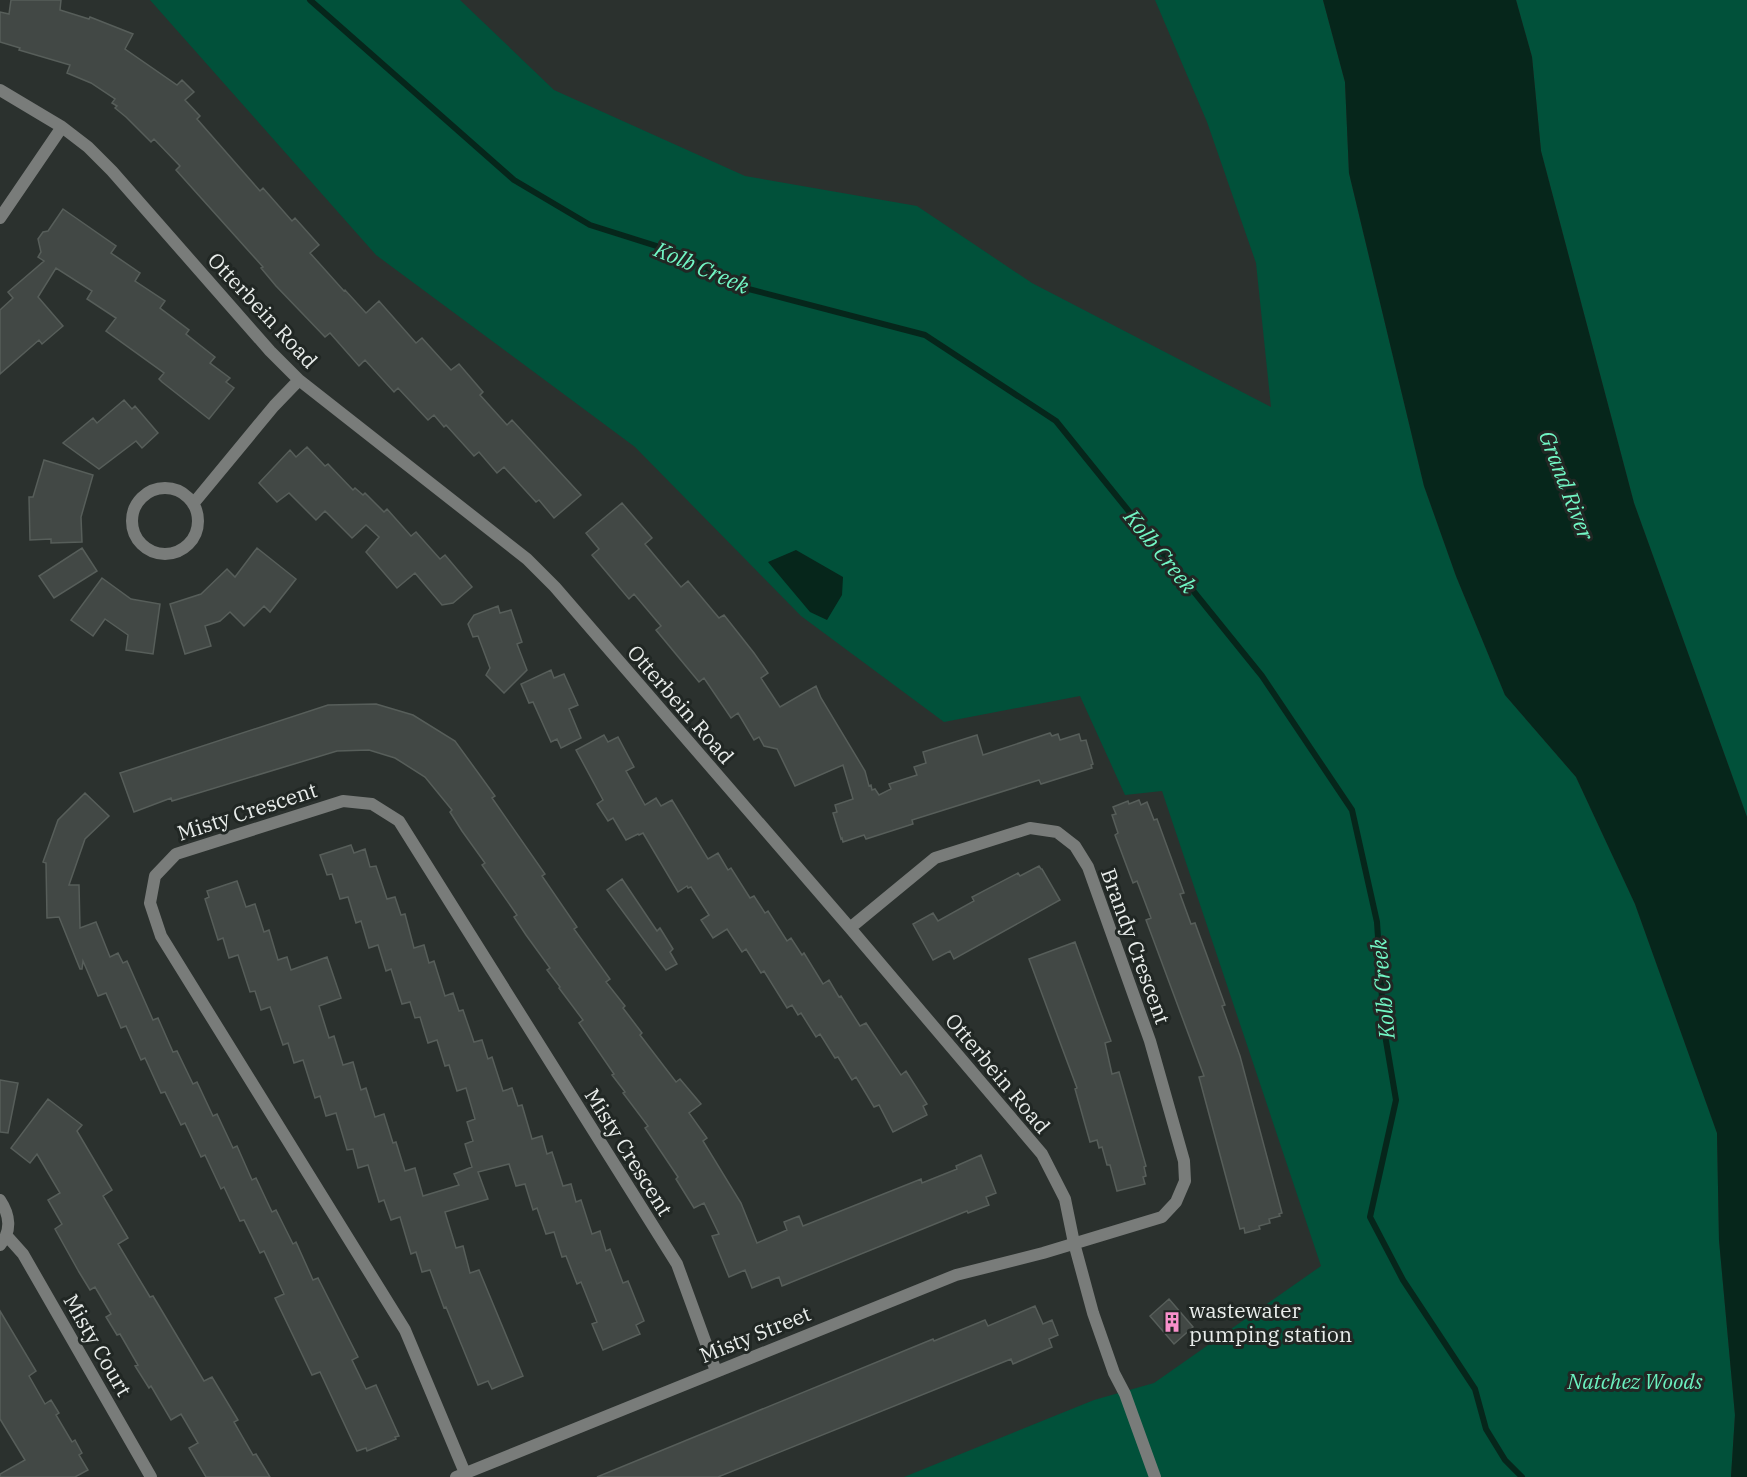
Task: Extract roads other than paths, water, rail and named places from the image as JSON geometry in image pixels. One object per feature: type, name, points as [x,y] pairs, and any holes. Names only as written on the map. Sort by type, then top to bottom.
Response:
[{"type":"street","name":"Otterbein Road","points":[[0,90],[62,126],[88,147],[112,171],[262,343],[299,380],[527,559],[555,587],[1042,1154],[1065,1199],[1093,1313],[1155,1477]]},
{"type":"street","points":[[0,218],[62,126]]},
{"type":"street","points":[[193,504],[274,406],[299,380]]},
{"type":"street","points":[[162,488],[178,490],[193,504],[198,515],[196,534],[190,544],[180,551],[170,554],[150,552],[136,538],[132,528],[135,506],[142,496],[151,490],[162,488]]},
{"type":"street","name":"Misty Crescent","points":[[460,1475],[405,1330],[161,936],[150,903],[155,876],[176,854],[343,801],[372,804],[399,821],[677,1264],[716,1371]]},
{"type":"street","name":"Brandy Crescent","points":[[850,928],[935,858],[1030,828],[1057,832],[1075,846],[1088,867],[1150,1041],[1184,1161],[1185,1180],[1176,1202],[1162,1218],[1074,1243]]},
{"type":"street","name":"Misty Court","points":[[0,1200],[6,1210],[9,1224],[3,1240],[23,1254],[151,1477]]},
{"type":"street","name":"Misty Street","points":[[460,1475],[956,1275],[1074,1243]]},
{"type":"water","name":"Grand River","points":[[1323,0],[1516,0],[1532,57],[1541,151],[1634,503],[1747,817],[1747,1477],[1731,1477],[1735,1415],[1719,1240],[1717,1133],[1635,904],[1576,777],[1505,695],[1456,576],[1424,486],[1349,173],[1345,82]]},
{"type":"water","points":[[796,550],[843,577],[842,595],[827,620],[810,612],[768,562]]},
{"type":"waterway","name":"Kolb Creek","points":[[310,0],[514,180],[590,225],[682,254],[741,287],[925,335],[1056,421],[1262,676],[1352,810],[1377,922],[1384,1029],[1396,1100],[1370,1217],[1403,1280],[1475,1389],[1486,1429],[1505,1460],[1522,1477]]},
{"type":"place","name":"wastewater pumping station","points":[[1172,1322]]},
{"type":"park label","name":"Natchez Woods","points":[[1635,1381]]}]
